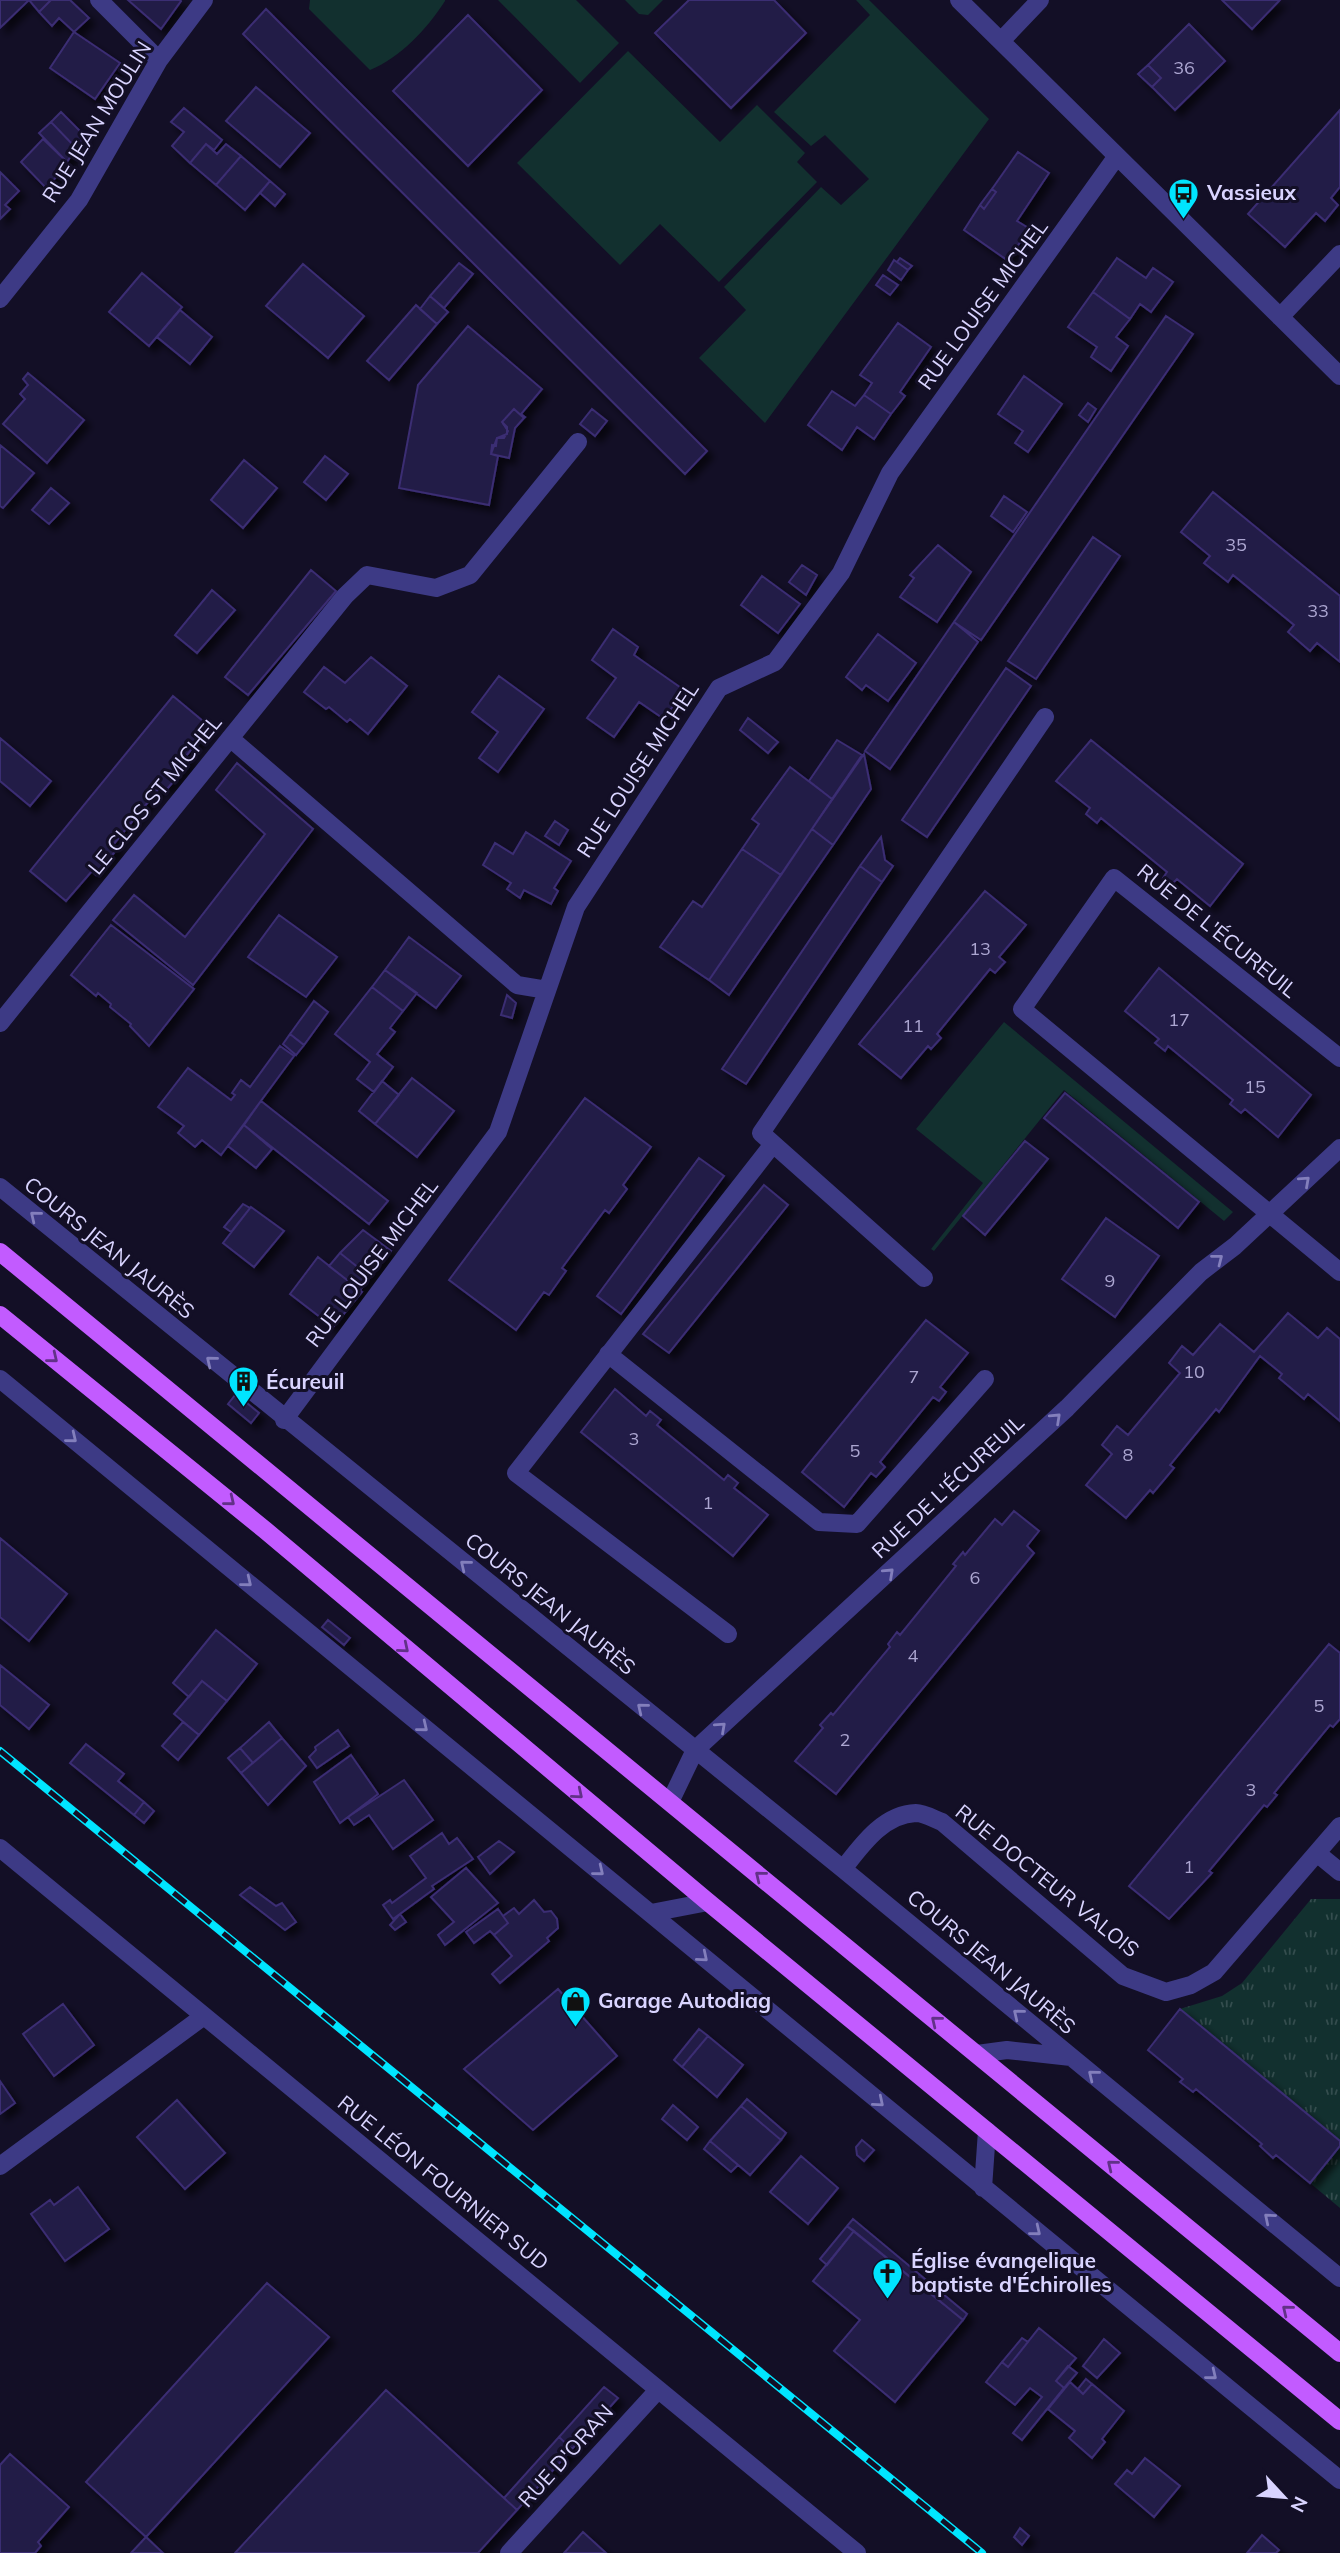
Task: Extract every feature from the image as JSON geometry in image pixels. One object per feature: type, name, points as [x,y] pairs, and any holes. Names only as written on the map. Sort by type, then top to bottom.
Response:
[{"type":"main road","points":[[0,1252],[1340,2353]]},
{"type":"main road","points":[[0,1315],[265,1530],[708,1902],[1340,2421]]},
{"type":"street","points":[[99,0],[159,60]]},
{"type":"street","name":"RUE JEAN MOULIN","points":[[0,299],[79,200],[159,60],[204,0]]},
{"type":"street","points":[[958,0],[1340,376]]},
{"type":"street","points":[[1001,41],[1040,0]]},
{"type":"street","name":"RUE LOUISE MICHEL","points":[[284,1420],[498,1132],[576,908],[719,688],[775,662],[841,573],[890,473],[1117,156]]},
{"type":"street","points":[[1280,317],[1340,254]]},
{"type":"street","name":"LE CLOS ST MICHEL","points":[[0,1023],[345,596],[367,575],[436,588],[470,575],[579,442]]},
{"type":"street","points":[[924,1278],[761,1133],[1045,716]]},
{"type":"street","points":[[230,738],[517,985],[547,990]]},
{"type":"street","name":"RUE DE L'ÉCUREUIL","points":[[1270,1213],[1022,1009],[1114,877],[1340,1058]]},
{"type":"street","points":[[728,1634],[516,1473],[773,1144]]},
{"type":"street","name":"RUE DE L'ÉCUREUIL","points":[[670,1802],[695,1751],[1067,1408],[1201,1272],[1340,1148]]},
{"type":"street","name":"COURS JEAN JAURÈS","points":[[0,1187],[284,1420],[843,1869],[1340,2278]]},
{"type":"street","points":[[1270,1213],[1340,1272]]},
{"type":"street","name":"RUE DE L'ÉCUREUIL","points":[[608,1354],[819,1522],[857,1524],[985,1379]]},
{"type":"street","points":[[0,1379],[1340,2480]]},
{"type":"street","name":"RUE DOCTEUR VALOIS","points":[[843,1869],[870,1835],[895,1818],[917,1813],[942,1822],[1123,1976],[1166,1992],[1191,1985],[1214,1972],[1340,1826]]},
{"type":"street","name":"RUE LÉON FOURNIER SUD","points":[[0,1848],[856,2553]]},
{"type":"street","points":[[1318,1854],[1340,1872]]},
{"type":"street","points":[[651,1913],[708,1902]]},
{"type":"street","points":[[0,2166],[204,2016]]},
{"type":"street","name":"COURS JEAN JAURÈS","points":[[977,2054],[1007,2050],[1071,2057]]},
{"type":"street","points":[[983,2188],[987,2131]]},
{"type":"street","name":"RUE D'ORAN","points":[[509,2553],[658,2390]]},
{"type":"green space","points":[[310,0],[445,1],[412,42],[392,58],[370,70],[309,9]]},
{"type":"green space","points":[[498,0],[576,0],[619,43],[580,83]]},
{"type":"green space","points":[[625,0],[663,0],[648,15],[639,14]]},
{"type":"green space","points":[[856,0],[869,0],[989,119],[765,423],[699,358],[746,310],[724,287],[821,187],[841,205],[869,179],[825,135],[811,146],[774,112],[870,15]]},
{"type":"green space","points":[[628,51],[720,142],[757,105],[805,153],[797,162],[817,182],[719,282],[660,224],[620,265],[517,163]]},
{"type":"green space","points":[[1004,1022],[1233,1212],[1224,1221],[1064,1090],[934,1251],[931,1249],[983,1183],[916,1129]]},
{"type":"green space","points":[[1311,1899],[1340,1899],[1340,2141],[1180,2009],[1222,1996],[1242,1983]]},
{"type":"green space","points":[[1340,2146],[1340,2208],[1310,2183]]},
{"type":"building","points":[[0,0],[29,0],[0,28]]},
{"type":"building","points":[[29,0],[51,0],[39,12]]},
{"type":"building","points":[[51,0],[70,0],[89,18],[74,32],[59,18],[52,26],[39,12]]},
{"type":"building","points":[[128,0],[180,0],[181,1],[161,29]]},
{"type":"building","points":[[689,0],[774,0],[806,33],[731,108],[655,33]]},
{"type":"building","points":[[1222,0],[1280,0],[1252,29]]},
{"type":"building","points":[[266,9],[707,451],[685,474],[243,34]]},
{"type":"building","points":[[468,15],[542,90],[468,166],[393,91]]},
{"type":"building","points":[[1189,24],[1225,61],[1175,110],[1152,87],[1161,78],[1148,65]]},
{"type":"building","points":[[74,32],[120,63],[95,99],[50,68]]},
{"type":"building","points":[[1148,65],[1161,78],[1152,87],[1138,74]]},
{"type":"building","points":[[256,87],[310,133],[280,167],[226,121]]},
{"type":"building","points":[[184,108],[222,140],[214,150],[206,144],[190,163],[172,146],[184,132],[171,122]]},
{"type":"building","points":[[1340,110],[1340,187],[1331,198],[1338,205],[1325,221],[1316,213],[1285,247],[1248,214]]},
{"type":"building","points":[[61,112],[85,136],[76,148],[51,122]]},
{"type":"building","points":[[51,122],[76,148],[67,162],[39,133]]},
{"type":"building","points":[[43,139],[67,162],[47,189],[21,162]]},
{"type":"building","points":[[206,144],[217,154],[226,144],[241,156],[216,185],[190,163]]},
{"type":"building","points":[[1018,152],[1049,173],[1017,221],[1030,229],[1007,260],[964,230],[980,205],[984,209],[996,192],[992,189]]},
{"type":"building","points":[[241,156],[270,181],[245,210],[216,185]]},
{"type":"building","points":[[0,172],[19,191],[5,205],[10,209],[0,219]]},
{"type":"building","points":[[270,181],[285,194],[275,206],[260,193]]},
{"type":"building","points":[[992,189],[996,192],[984,209],[980,205]]},
{"type":"building","points":[[900,258],[912,266],[908,270],[897,262]]},
{"type":"building","points":[[1117,258],[1146,278],[1153,268],[1173,282],[1151,312],[1140,304],[1130,319],[1093,292]]},
{"type":"building","points":[[894,260],[908,270],[901,280],[888,270]]},
{"type":"building","points":[[459,263],[473,274],[444,308],[430,296]]},
{"type":"building","points":[[303,264],[364,316],[328,358],[266,306]]},
{"type":"building","points":[[142,273],[182,307],[149,346],[109,312]]},
{"type":"building","points":[[883,275],[898,285],[890,295],[876,285]]},
{"type":"building","points":[[1093,292],[1130,319],[1116,337],[1128,346],[1111,371],[1091,357],[1097,347],[1068,327]]},
{"type":"building","points":[[430,296],[448,312],[437,324],[420,309]]},
{"type":"building","points":[[416,305],[437,324],[389,380],[367,361]]},
{"type":"building","points":[[180,310],[212,337],[190,364],[157,337]]},
{"type":"building","points":[[1166,316],[1193,334],[981,640],[954,622]]},
{"type":"building","points":[[898,323],[931,347],[900,392],[905,396],[891,414],[864,395],[872,383],[860,375]]},
{"type":"building","points":[[468,326],[542,389],[521,414],[524,418],[514,409],[502,422],[508,431],[504,438],[497,438],[496,446],[492,445],[491,454],[498,456],[489,505],[399,488],[418,385]]},
{"type":"building","points":[[28,373],[84,420],[47,463],[3,424],[25,399],[20,394],[28,385],[23,379]]},
{"type":"building","points":[[1024,376],[1062,404],[1028,452],[1015,443],[1023,431],[998,414]]},
{"type":"building","points":[[832,391],[855,406],[864,395],[891,414],[874,439],[857,427],[842,450],[808,425]]},
{"type":"building","points":[[1088,403],[1096,409],[1088,422],[1079,415]]},
{"type":"building","points":[[514,409],[524,418],[515,428],[509,458],[491,454],[497,438],[507,434],[507,427],[502,422]]},
{"type":"building","points":[[592,409],[607,421],[595,436],[580,424]]},
{"type":"building","points":[[0,445],[34,473],[3,508],[0,506]]},
{"type":"building","points":[[325,456],[348,474],[326,500],[304,482]]},
{"type":"building","points":[[244,460],[277,488],[243,528],[211,500]]},
{"type":"building","points":[[51,488],[69,503],[49,524],[32,510]]},
{"type":"building","points":[[1213,492],[1340,596],[1340,662],[1317,643],[1310,651],[1288,632],[1294,625],[1233,575],[1228,582],[1204,563],[1210,556],[1181,532]]},
{"type":"building","points":[[1004,496],[1027,512],[1013,532],[991,516]]},
{"type":"building","points":[[1093,537],[1120,556],[1036,679],[1008,661]]},
{"type":"building","points":[[938,545],[971,572],[937,622],[900,597],[914,578],[910,575]]},
{"type":"building","points":[[802,565],[817,575],[806,595],[789,582]]},
{"type":"building","points":[[311,570],[336,591],[248,695],[225,677]]},
{"type":"building","points":[[762,576],[800,604],[778,633],[741,605]]},
{"type":"building","points":[[212,590],[235,610],[197,653],[175,635]]},
{"type":"building","points":[[954,622],[978,642],[890,769],[865,751]]},
{"type":"building","points":[[613,629],[638,647],[634,655],[684,690],[664,719],[639,702],[614,737],[587,718],[616,678],[592,660]]},
{"type":"building","points":[[878,634],[916,663],[888,701],[866,685],[862,690],[846,677]]},
{"type":"building","points":[[371,657],[407,686],[368,734],[350,719],[347,722],[304,692],[324,667],[345,683]]},
{"type":"building","points":[[1006,668],[1031,686],[927,837],[902,820]]},
{"type":"building","points":[[499,676],[544,709],[498,772],[479,758],[498,732],[472,712]]},
{"type":"building","points":[[173,696],[210,727],[186,756],[191,761],[167,789],[162,785],[113,845],[118,848],[96,875],[92,871],[66,901],[30,871]]},
{"type":"building","points":[[748,718],[778,742],[768,753],[740,730]]},
{"type":"building","points":[[0,738],[51,781],[30,806],[0,781]]},
{"type":"building","points":[[837,740],[862,755],[832,799],[809,781]]},
{"type":"building","points":[[1091,740],[1243,864],[1210,906],[1177,879],[1172,884],[1163,878],[1167,872],[1101,818],[1097,823],[1086,814],[1090,808],[1056,781]]},
{"type":"building","points":[[864,754],[871,789],[833,845],[812,829]]},
{"type":"building","points":[[237,763],[313,829],[193,985],[113,920],[134,895],[185,937],[265,834],[216,790]]},
{"type":"building","points":[[790,767],[832,799],[781,875],[742,849],[759,824],[752,819]]},
{"type":"building","points":[[555,821],[568,830],[559,845],[545,836]]},
{"type":"building","points":[[812,829],[833,845],[729,995],[709,980]]},
{"type":"building","points":[[526,832],[571,861],[554,888],[558,891],[551,904],[524,890],[520,898],[507,889],[511,883],[483,865],[495,843],[513,854]]},
{"type":"building","points":[[881,837],[885,860],[893,866],[882,882],[860,866]]},
{"type":"building","points":[[742,849],[781,875],[709,980],[660,947],[693,901],[702,907]]},
{"type":"building","points":[[860,866],[882,882],[746,1084],[722,1069]]},
{"type":"building","points":[[985,891],[1026,925],[999,957],[1005,962],[995,973],[990,969],[937,1034],[941,1038],[931,1049],[928,1046],[901,1078],[859,1044]]},
{"type":"building","points":[[279,915],[337,957],[306,997],[248,957]]},
{"type":"building","points":[[111,925],[194,989],[149,1046],[131,1024],[110,1007],[111,1004],[98,993],[96,996],[71,975]]},
{"type":"building","points":[[409,937],[461,976],[436,1008],[385,970]]},
{"type":"building","points":[[1159,968],[1311,1095],[1278,1137],[1245,1109],[1241,1113],[1230,1104],[1233,1100],[1168,1046],[1165,1051],[1155,1043],[1159,1039],[1125,1011]]},
{"type":"building","points":[[385,970],[417,993],[403,1011],[372,987]]},
{"type":"building","points":[[372,987],[403,1011],[390,1028],[395,1032],[377,1054],[393,1067],[374,1092],[357,1079],[370,1062],[335,1034]]},
{"type":"building","points":[[507,995],[516,1003],[512,1018],[501,1015]]},
{"type":"building","points":[[314,1001],[328,1012],[304,1045],[290,1034]]},
{"type":"building","points":[[290,1034],[304,1045],[296,1055],[283,1044]]},
{"type":"building","points":[[280,1046],[294,1056],[221,1155],[202,1140],[195,1147],[178,1133],[184,1126],[158,1107],[188,1068],[231,1100],[235,1095],[232,1093],[241,1080],[250,1087]]},
{"type":"building","points":[[412,1078],[454,1111],[417,1157],[375,1124]]},
{"type":"building","points":[[382,1081],[399,1095],[375,1124],[359,1111]]},
{"type":"building","points":[[1065,1093],[1199,1202],[1178,1228],[1044,1118]]},
{"type":"building","points":[[585,1098],[651,1147],[623,1185],[627,1189],[609,1213],[605,1210],[562,1268],[566,1271],[549,1295],[544,1292],[516,1330],[449,1280]]},
{"type":"building","points":[[261,1101],[388,1201],[369,1224],[244,1125]]},
{"type":"building","points":[[244,1125],[272,1149],[256,1168],[228,1146]]},
{"type":"building","points":[[1025,1141],[1048,1159],[985,1235],[963,1216]]},
{"type":"building","points":[[699,1158],[724,1176],[621,1314],[597,1296]]},
{"type":"building","points":[[764,1185],[788,1205],[669,1353],[643,1334]]},
{"type":"building","points":[[243,1204],[250,1208],[231,1232],[224,1227]]},
{"type":"building","points":[[251,1207],[284,1231],[254,1267],[223,1243]]},
{"type":"building","points":[[1106,1218],[1159,1256],[1115,1317],[1062,1279]]},
{"type":"building","points":[[363,1230],[391,1251],[370,1277],[340,1253]]},
{"type":"building","points":[[340,1253],[370,1277],[360,1290],[329,1266]]},
{"type":"building","points":[[318,1257],[362,1292],[333,1327],[290,1294]]},
{"type":"building","points":[[1288,1313],[1318,1338],[1327,1328],[1340,1339],[1340,1421],[1308,1394],[1304,1399],[1279,1378],[1282,1374],[1260,1356],[1219,1412],[1216,1409],[1170,1465],[1174,1468],[1153,1493],[1150,1490],[1126,1518],[1086,1485],[1112,1454],[1102,1445],[1117,1426],[1128,1435],[1180,1373],[1169,1363],[1182,1346],[1193,1355],[1220,1324],[1254,1352]]},
{"type":"building","points":[[926,1320],[968,1353],[940,1387],[946,1392],[939,1401],[933,1397],[880,1462],[885,1467],[876,1477],[871,1473],[844,1507],[802,1472]]},
{"type":"building","points":[[615,1389],[646,1416],[650,1411],[661,1420],[657,1425],[724,1480],[728,1475],[738,1483],[734,1488],[768,1515],[733,1556],[581,1432]]},
{"type":"building","name":"Écureuil","points":[[236,1394],[259,1413],[251,1423],[228,1404]]},
{"type":"building","points":[[1014,1511],[1039,1531],[1027,1546],[1034,1553],[836,1794],[795,1761],[823,1728],[820,1725],[831,1713],[833,1715],[890,1647],[888,1644],[897,1632],[900,1635],[956,1566],[953,1564],[963,1552],[965,1555],[995,1519],[1002,1525]]},
{"type":"building","points":[[0,1538],[67,1594],[29,1641],[0,1617]]},
{"type":"building","points":[[328,1620],[350,1638],[344,1645],[322,1627]]},
{"type":"building","points":[[216,1630],[257,1664],[227,1701],[202,1681],[189,1697],[173,1683]]},
{"type":"building","points":[[1329,1644],[1340,1653],[1340,1719],[1333,1727],[1330,1725],[1274,1793],[1277,1795],[1267,1807],[1264,1805],[1209,1871],[1212,1873],[1169,1919],[1129,1886]]},
{"type":"building","points":[[0,1665],[49,1705],[29,1729],[0,1705]]},
{"type":"building","points":[[202,1681],[227,1701],[199,1735],[174,1714]]},
{"type":"building","points":[[183,1722],[199,1735],[178,1760],[162,1746]]},
{"type":"building","points":[[269,1722],[282,1738],[253,1763],[240,1748]]},
{"type":"building","points":[[338,1730],[349,1746],[317,1768],[309,1757],[316,1750],[315,1747]]},
{"type":"building","points":[[282,1738],[306,1766],[268,1805],[241,1773]]},
{"type":"building","points":[[86,1744],[124,1774],[118,1781],[144,1802],[134,1815],[70,1763]]},
{"type":"building","points":[[240,1748],[253,1763],[241,1773],[228,1758]]},
{"type":"building","points":[[351,1755],[378,1794],[340,1823],[314,1782]]},
{"type":"building","points":[[404,1780],[433,1820],[393,1849],[369,1815],[354,1825],[348,1817]]},
{"type":"building","points":[[144,1802],[154,1811],[144,1823],[134,1815]]},
{"type":"building","points":[[442,1833],[449,1844],[457,1838],[473,1859],[432,1886],[434,1889],[393,1919],[383,1905],[390,1900],[392,1903],[426,1878],[410,1856]]},
{"type":"building","points":[[499,1841],[514,1852],[490,1874],[478,1857]]},
{"type":"building","points":[[466,1868],[498,1903],[445,1945],[438,1935],[454,1922],[431,1897]]},
{"type":"building","points":[[250,1887],[276,1906],[282,1903],[296,1922],[285,1930],[240,1895]]},
{"type":"building","points":[[534,1900],[544,1912],[551,1911],[557,1919],[558,1928],[547,1938],[549,1941],[500,1983],[492,1974],[512,1956],[494,1935],[508,1923],[503,1916],[514,1908],[519,1914]]},
{"type":"building","points":[[498,1909],[508,1923],[494,1935],[490,1931],[474,1943],[466,1932]]},
{"type":"building","points":[[400,1914],[406,1922],[395,1930],[390,1925]]},
{"type":"building","points":[[558,1989],[617,2056],[533,2130],[464,2069]]},
{"type":"building","points":[[63,2004],[94,2045],[54,2076],[23,2034]]},
{"type":"building","points":[[1180,2009],[1340,2141],[1340,2146],[1310,2183],[1276,2155],[1273,2158],[1260,2146],[1262,2144],[1196,2089],[1193,2092],[1180,2082],[1183,2079],[1148,2050]]},
{"type":"building","points":[[699,2029],[708,2036],[682,2067],[674,2060]]},
{"type":"building","points":[[708,2036],[743,2065],[717,2097],[682,2067]]},
{"type":"building","points":[[0,2081],[15,2103],[0,2114]]},
{"type":"building","points":[[747,2099],[786,2133],[781,2140],[741,2106]]},
{"type":"building","points":[[177,2100],[225,2153],[185,2189],[137,2137]]},
{"type":"building","points":[[673,2105],[698,2127],[687,2140],[662,2119]]},
{"type":"building","points":[[741,2106],[781,2140],[750,2175],[710,2141]]},
{"type":"building","points":[[862,2140],[874,2150],[864,2161],[857,2155],[856,2147]]},
{"type":"building","points":[[710,2141],[738,2165],[731,2172],[704,2149]]},
{"type":"building","points":[[801,2156],[838,2188],[808,2224],[770,2192]]},
{"type":"building","points":[[78,2187],[109,2229],[65,2261],[31,2214],[50,2200],[54,2205]]},
{"type":"building","points":[[853,2219],[967,2314],[963,2320],[847,2226]]},
{"type":"building","points":[[847,2226],[854,2231],[827,2265],[820,2259]]},
{"type":"building","name":"Église évangelique baptiste d'Échirolles","points":[[854,2231],[963,2320],[895,2402],[834,2351],[860,2320],[813,2281]]},
{"type":"building","points":[[267,2283],[329,2337],[146,2537],[86,2482]]},
{"type":"building","points":[[1039,2328],[1076,2358],[1056,2381],[1064,2388],[1022,2440],[1013,2433],[1042,2397],[1030,2388],[1015,2405],[986,2382],[1002,2362],[1008,2367]]},
{"type":"building","points":[[1022,2338],[1028,2342],[1008,2367],[1002,2362]]},
{"type":"building","points":[[1104,2339],[1120,2353],[1097,2378],[1083,2366]]},
{"type":"building","points":[[1068,2366],[1077,2373],[1064,2388],[1056,2381]]},
{"type":"building","points":[[1086,2379],[1092,2384],[1083,2394],[1078,2389]]},
{"type":"building","points":[[1070,2382],[1083,2394],[1092,2384],[1124,2411],[1102,2439],[1105,2442],[1092,2458],[1069,2438],[1075,2431],[1048,2409]]},
{"type":"building","points":[[604,2387],[618,2398],[572,2449],[559,2437]]},
{"type":"building","points":[[386,2390],[517,2510],[478,2553],[235,2553]]},
{"type":"building","points":[[559,2437],[572,2449],[517,2510],[504,2498]]},
{"type":"building","points":[[10,2454],[69,2507],[38,2542],[41,2546],[35,2553],[0,2553],[0,2465]]},
{"type":"building","points":[[1145,2458],[1180,2486],[1154,2517],[1115,2484],[1127,2470],[1132,2474]]},
{"type":"building","points":[[1020,2528],[1029,2536],[1022,2545],[1014,2537]]},
{"type":"building","points":[[583,2532],[606,2553],[564,2553]]},
{"type":"building","points":[[1262,2535],[1279,2550],[1276,2553],[1247,2553]]},
{"type":"building","points":[[146,2537],[163,2553],[131,2553]]},
{"type":"railway","points":[[0,1751],[982,2553]]},
{"type":"place","name":"Vassieux","points":[[1184,220]]},
{"type":"place","name":"Écureuil","points":[[243,1409]]},
{"type":"place","name":"Garage Autodiag","points":[[575,2028]]},
{"type":"place","name":"Église évangelique baptiste d'Échirolles","points":[[888,2300]]}]
